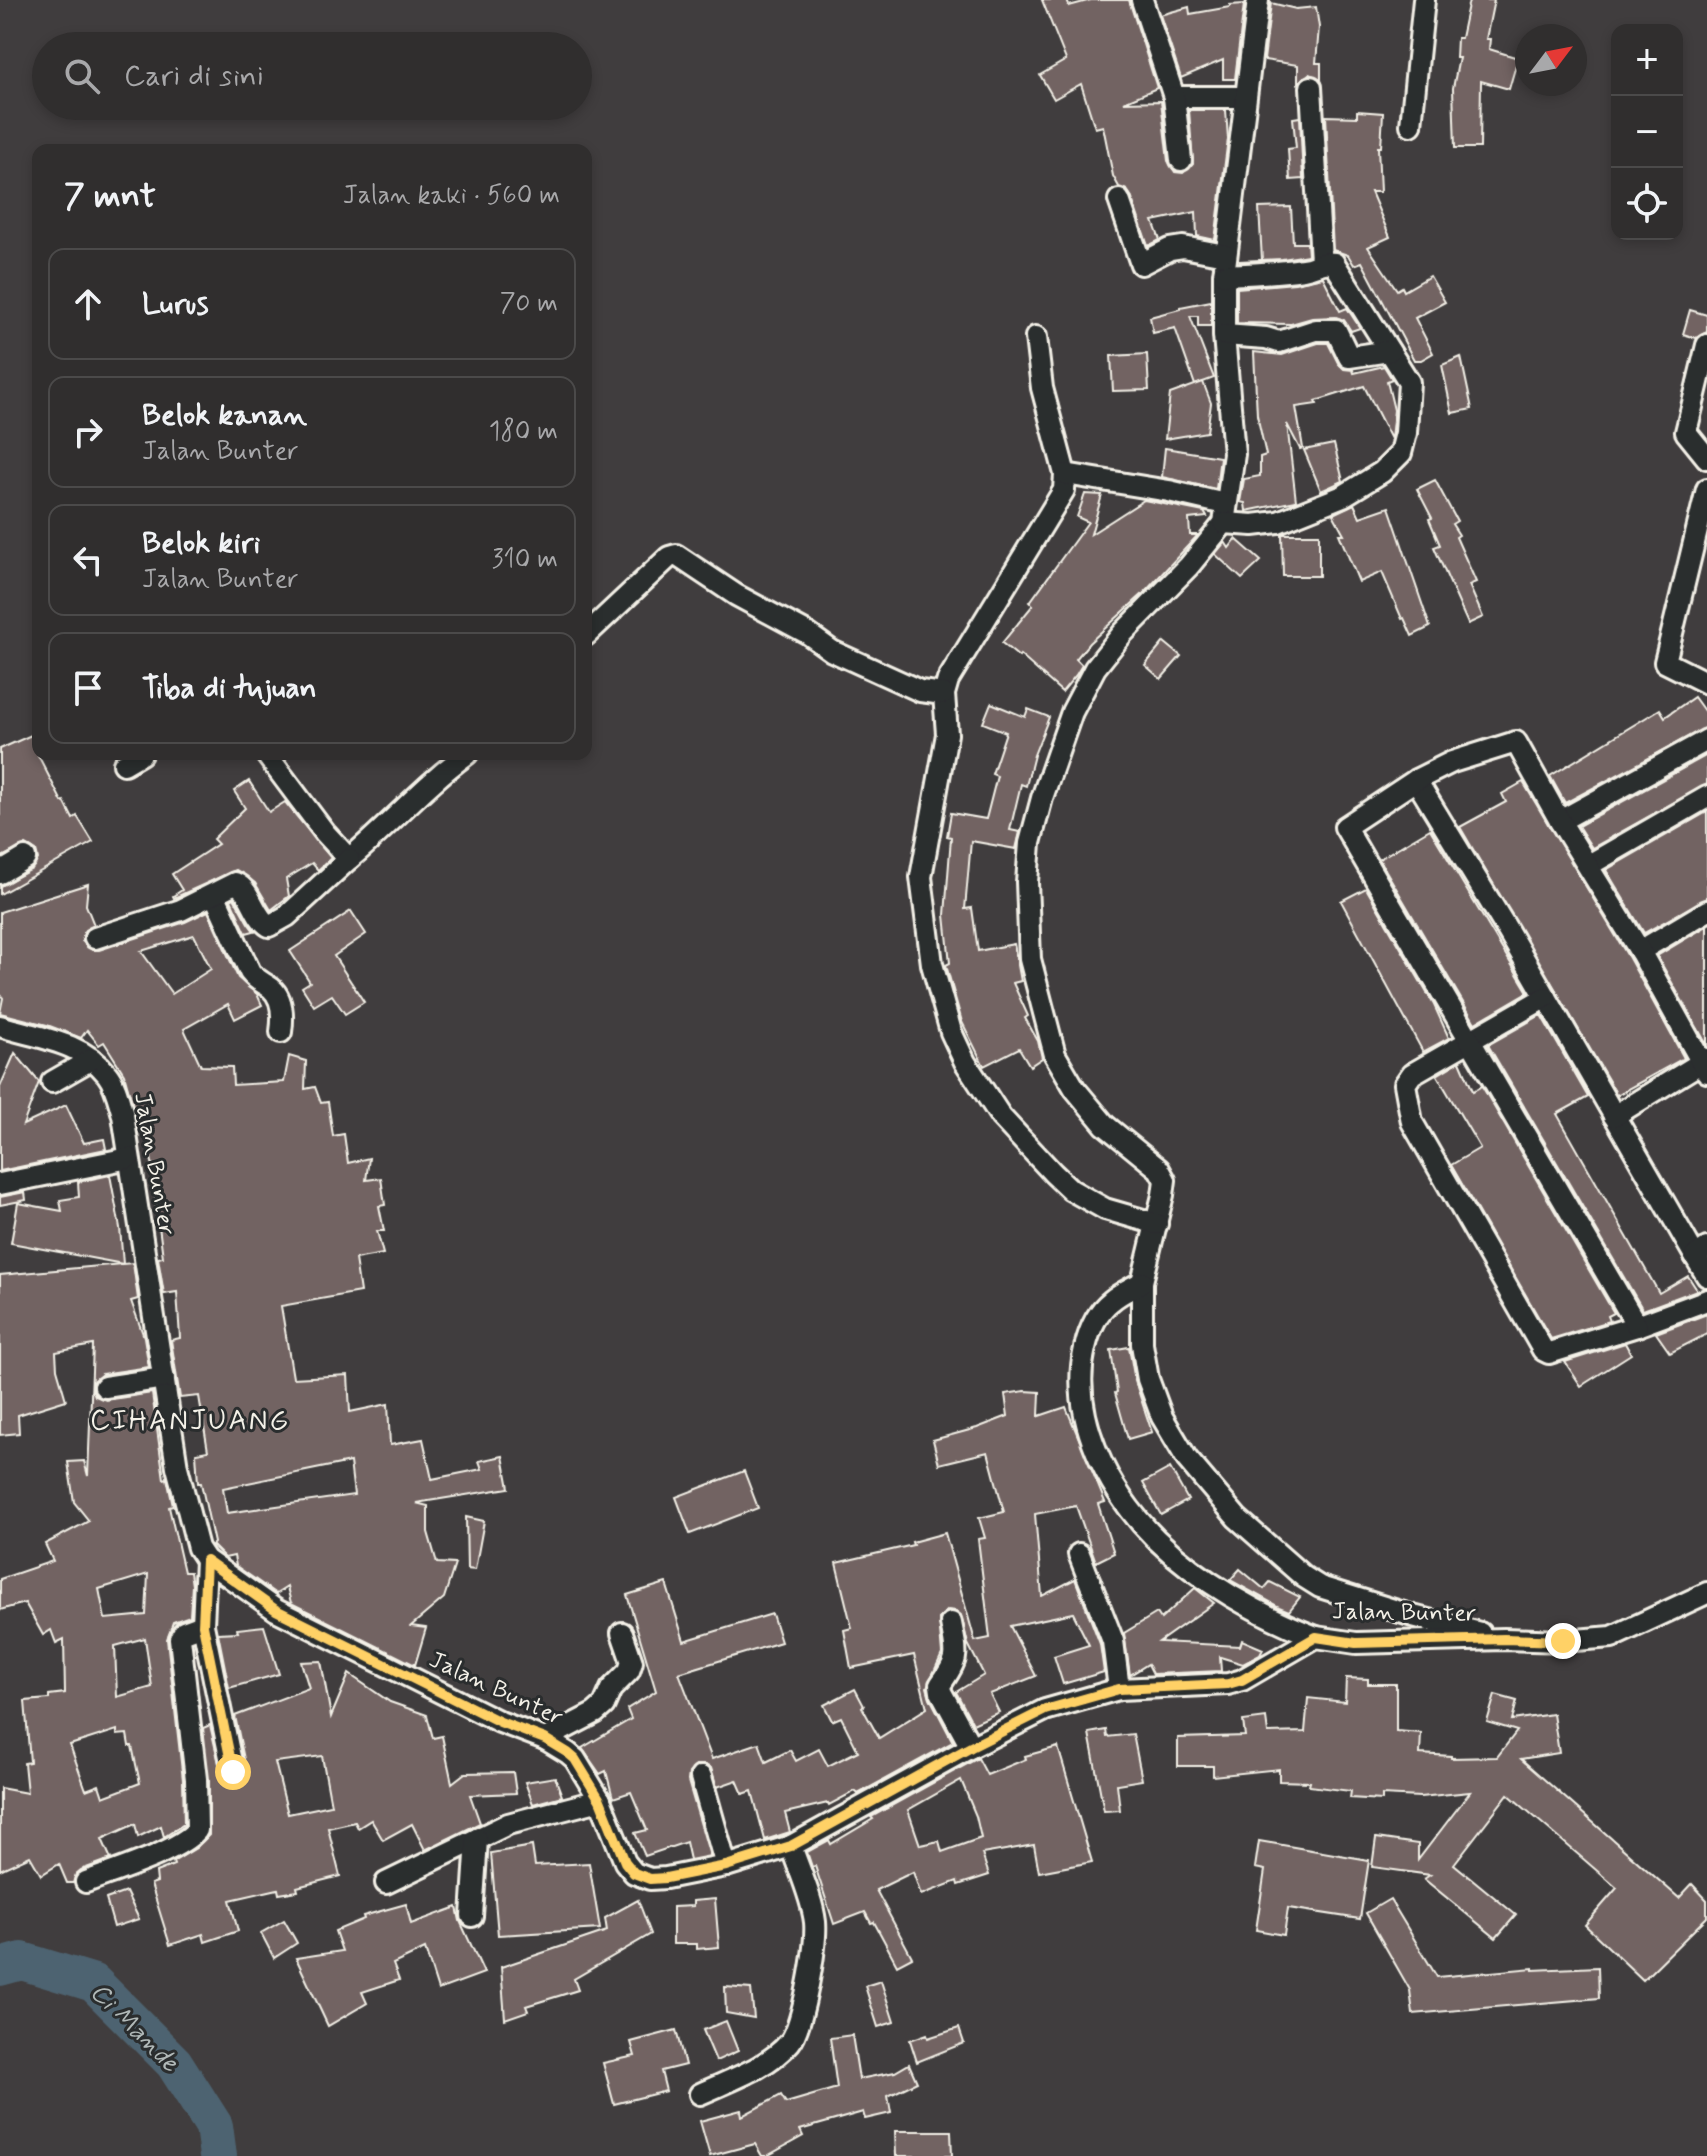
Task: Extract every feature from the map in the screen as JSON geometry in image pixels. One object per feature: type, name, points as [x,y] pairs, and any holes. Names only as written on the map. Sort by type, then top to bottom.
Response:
[{"type":"street","points":[[1142,0],[1174,97],[1181,160]]},
{"type":"street","points":[[1258,0],[1224,265],[1224,335],[1234,454],[1225,513],[1189,566],[1123,633],[1095,668],[1072,712],[1030,843],[1027,882],[1030,959],[1055,1055],[1092,1112],[1159,1169],[1165,1180],[1142,1282],[1142,1344],[1148,1379],[1162,1417],[1187,1459],[1237,1518],[1304,1577],[1320,1587],[1413,1616],[1504,1639]]},
{"type":"street","points":[[1411,125],[1424,0]]},
{"type":"street","points":[[1311,87],[1321,261]]},
{"type":"street","points":[[1174,97],[1245,97]]},
{"type":"street","points":[[1065,474],[1169,491],[1253,525],[1278,522],[1343,496],[1390,465],[1401,453],[1406,433],[1409,382],[1334,263],[1321,261],[1311,268],[1264,274],[1224,265],[1183,247],[1170,249],[1145,263],[1139,263],[1119,200]]},
{"type":"street","points":[[1224,335],[1279,342],[1316,330],[1336,330],[1349,357],[1389,351]]},
{"type":"street","points":[[1036,337],[1042,388],[1065,474],[1064,490],[948,680],[944,694],[947,734],[921,877],[932,964],[951,1032],[965,1062],[1001,1117],[1071,1190],[1105,1209],[1157,1224]]},
{"type":"street","points":[[1707,348],[1686,432],[1707,458]]},
{"type":"street","points":[[1707,489],[1665,662],[1707,683]]},
{"type":"street","points":[[592,629],[669,557],[676,555],[736,595],[807,633],[832,651],[920,691],[944,694]]},
{"type":"street","points":[[1560,821],[1707,740]]},
{"type":"street","points":[[1614,1116],[1705,1065],[1516,742],[1452,762],[1416,780],[1345,827],[1637,1326]]},
{"type":"street","points":[[270,760],[325,833],[349,859]]},
{"type":"street","points":[[95,938],[181,910],[235,883],[240,885],[260,920],[269,926],[287,916],[379,834],[424,787],[459,760]]},
{"type":"street","points":[[1416,780],[1614,1116],[1701,1252],[1707,1276]]},
{"type":"street","points":[[1589,865],[1707,797]]},
{"type":"street","points":[[0,873],[25,858]]},
{"type":"street","points":[[214,894],[250,972],[276,994],[282,1010],[281,1032]]},
{"type":"street","points":[[1640,951],[1707,911]]},
{"type":"street","points":[[1546,997],[1412,1074],[1405,1084],[1412,1122],[1538,1346],[1549,1353],[1707,1300]]},
{"type":"street","name":"Jalan Bunter","points":[[0,1026],[74,1047],[108,1075],[115,1090],[123,1115],[186,1506],[198,1548],[206,1560],[276,1610],[500,1722],[545,1739],[575,1759],[600,1800],[625,1862],[641,1876],[666,1878],[726,1866],[791,1846],[1045,1710],[1119,1689],[1228,1684],[1242,1680],[1316,1637],[1356,1643],[1504,1639],[1563,1641],[1612,1637],[1707,1593]]},
{"type":"street","points":[[52,1082],[92,1059]]},
{"type":"street","points":[[0,1184],[129,1158]]},
{"type":"street","points":[[1142,1282],[1110,1301],[1096,1318],[1087,1337],[1080,1378],[1081,1399],[1092,1443],[1128,1506],[1157,1539],[1239,1600],[1289,1627],[1316,1637]]},
{"type":"street","points":[[105,1387],[164,1378]]},
{"type":"street","points":[[1079,1554],[1113,1641],[1119,1689]]},
{"type":"street","points":[[206,1560],[203,1625],[233,1772]]},
{"type":"street","points":[[951,1623],[957,1654],[955,1663],[940,1685],[941,1692],[971,1747]]},
{"type":"street","points":[[86,1882],[162,1851],[191,1837],[197,1830],[196,1779],[180,1638],[184,1632],[203,1625]]},
{"type":"street","points":[[545,1739],[595,1713],[604,1705],[611,1689],[629,1671],[632,1662],[622,1633]]},
{"type":"street","points":[[701,1777],[726,1866]]},
{"type":"street","points":[[386,1883],[508,1824],[600,1800]]},
{"type":"street","points":[[472,1916],[477,1839]]},
{"type":"street","points":[[700,2094],[779,2053],[792,2040],[801,2024],[815,1927],[791,1846]]},
{"type":"building","points":[[1042,0],[1067,0],[1069,6],[1091,0],[1129,0],[1157,88],[1124,102],[1161,101],[1168,161],[1175,172],[1183,173],[1193,164],[1189,110],[1226,110],[1228,139],[1215,240],[1197,236],[1196,212],[1153,221],[1160,240],[1148,246],[1131,196],[1119,187],[1113,176],[1103,126],[1095,128],[1081,84],[1054,99],[1040,75],[1066,60]]},
{"type":"building","points":[[1469,0],[1494,0],[1486,39],[1490,39],[1489,49],[1515,57],[1515,68],[1509,89],[1481,81],[1480,148],[1455,148],[1453,88],[1459,58],[1456,58],[1457,38],[1461,38]]},
{"type":"building","points":[[1271,3],[1296,9],[1316,7],[1319,27],[1316,63],[1321,63],[1321,79],[1309,74],[1298,83],[1298,65],[1264,60]]},
{"type":"building","points":[[1244,4],[1235,79],[1223,79],[1223,60],[1181,78],[1160,15],[1189,7],[1190,14]]},
{"type":"building","points":[[1357,111],[1383,113],[1381,147],[1378,147],[1380,192],[1371,192],[1390,237],[1368,247],[1397,290],[1402,287],[1404,291],[1430,276],[1445,302],[1415,318],[1433,353],[1421,360],[1414,360],[1362,262],[1354,265],[1348,255],[1333,250],[1326,116],[1357,117]]},
{"type":"building","points":[[1300,117],[1303,179],[1290,180],[1288,149],[1296,148],[1293,118]]},
{"type":"building","points":[[1291,207],[1293,243],[1307,243],[1308,255],[1262,260],[1259,208]]},
{"type":"building","points":[[1323,277],[1340,311],[1347,308],[1360,328],[1351,331],[1344,320],[1336,317],[1312,318],[1291,324],[1237,323],[1237,288]]},
{"type":"building","points":[[1211,301],[1211,326],[1198,326],[1198,316],[1190,316],[1214,378],[1195,385],[1175,328],[1153,333],[1150,317]]},
{"type":"building","points":[[1690,310],[1707,315],[1707,332],[1696,338],[1683,334]]},
{"type":"building","points":[[1318,343],[1328,343],[1338,363],[1354,373],[1384,366],[1392,379],[1387,381],[1394,410],[1391,439],[1364,386],[1316,401],[1317,404],[1296,407],[1303,448],[1300,449],[1287,424],[1296,501],[1246,511],[1245,503],[1240,502],[1244,479],[1260,476],[1260,457],[1266,455],[1257,415],[1254,352],[1282,355]]},
{"type":"building","points":[[1147,354],[1149,390],[1113,391],[1111,356]]},
{"type":"building","points":[[1461,357],[1472,409],[1452,413],[1442,365]]},
{"type":"building","points":[[1203,382],[1211,403],[1207,432],[1165,439],[1170,394]]},
{"type":"building","points":[[1334,444],[1343,481],[1321,491],[1304,450]]},
{"type":"building","points":[[1165,448],[1220,457],[1216,489],[1162,477]]},
{"type":"building","points":[[1435,480],[1457,521],[1452,524],[1459,535],[1456,537],[1476,582],[1469,585],[1483,617],[1468,624],[1434,547],[1440,545],[1429,519],[1432,518],[1417,489]]},
{"type":"building","points":[[1085,494],[1102,495],[1091,534],[1144,500],[1204,512],[1207,517],[1189,519],[1190,535],[1198,535],[1144,593],[1089,643],[1076,659],[1082,665],[1062,692],[1002,643],[1033,605],[1030,602],[1088,522],[1077,517]]},
{"type":"building","points":[[1354,504],[1360,517],[1389,507],[1430,627],[1412,636],[1382,572],[1359,582],[1339,534],[1344,534],[1333,514]]},
{"type":"building","points":[[1282,534],[1319,534],[1319,576],[1283,576]]},
{"type":"building","points":[[1236,539],[1261,561],[1242,579],[1215,554],[1225,542],[1229,548]]},
{"type":"building","points":[[1164,642],[1181,656],[1161,679],[1145,665]]},
{"type":"building","points":[[1694,697],[1707,715],[1707,727],[1565,803],[1550,776],[1660,709],[1665,717]]},
{"type":"building","points":[[991,703],[1025,717],[1028,709],[1049,717],[1026,786],[1021,784],[1010,830],[1020,832],[1016,849],[971,841],[965,909],[972,908],[978,951],[1014,944],[1021,981],[1013,983],[1028,1016],[1025,1018],[1038,1041],[1042,1058],[1030,1066],[1019,1048],[984,1066],[962,1022],[946,965],[950,963],[945,915],[951,837],[947,836],[951,813],[986,819],[997,776],[992,774],[1006,732],[983,723]]},
{"type":"building","points":[[32,735],[32,760],[41,760],[62,802],[73,819],[77,816],[93,842],[0,894],[0,886],[32,869],[38,859],[36,851],[26,845],[0,858],[0,749]]},
{"type":"building","points":[[1707,755],[1707,784],[1592,848],[1578,826]]},
{"type":"building","points":[[249,781],[269,812],[285,802],[331,858],[318,870],[312,863],[286,879],[289,896],[271,910],[255,883],[236,870],[174,898],[182,890],[172,874],[218,844],[213,839],[245,808],[234,791]]},
{"type":"building","points":[[1523,782],[1629,958],[1684,1058],[1617,1095],[1460,827],[1506,802],[1502,794]]},
{"type":"building","points":[[1707,812],[1707,898],[1644,933],[1606,870]]},
{"type":"building","points":[[1430,829],[1528,992],[1475,1023],[1379,859]]},
{"type":"building","points":[[88,884],[86,905],[94,925],[85,930],[82,941],[92,950],[99,950],[185,922],[208,911],[238,978],[257,994],[262,1005],[235,1019],[228,1004],[184,1029],[201,1066],[232,1067],[233,1085],[284,1082],[289,1056],[306,1061],[305,1089],[315,1087],[321,1103],[328,1102],[333,1136],[344,1134],[348,1163],[369,1158],[366,1180],[381,1178],[385,1205],[379,1206],[384,1231],[377,1231],[383,1254],[355,1259],[360,1292],[281,1306],[293,1378],[348,1375],[350,1412],[388,1404],[390,1445],[423,1439],[432,1479],[482,1469],[479,1461],[503,1456],[509,1488],[416,1503],[428,1506],[428,1532],[437,1563],[455,1564],[444,1598],[411,1626],[426,1628],[415,1665],[291,1603],[287,1587],[276,1594],[236,1566],[234,1556],[225,1558],[212,1545],[201,1483],[198,1483],[196,1453],[208,1451],[199,1396],[180,1398],[171,1340],[180,1338],[177,1292],[164,1294],[158,1258],[163,1257],[153,1180],[156,1179],[144,1129],[136,1117],[124,1074],[104,1042],[99,1045],[87,1030],[81,1038],[0,1013],[3,998],[0,994],[0,912]],"holes":[[[194,935],[211,969],[172,994],[141,951]],[[350,1462],[354,1495],[227,1513],[223,1488]]]},
{"type":"building","points":[[1366,888],[1434,1005],[1449,1038],[1423,1052],[1341,901]]},
{"type":"building","points":[[234,898],[254,931],[246,933],[231,900]]},
{"type":"building","points":[[351,911],[366,934],[334,956],[364,1002],[345,1014],[332,995],[314,1006],[302,987],[310,982],[290,951]]},
{"type":"building","points":[[1707,926],[1707,1045],[1657,956]]},
{"type":"building","points":[[1541,1015],[1588,1097],[1557,1114],[1659,1293],[1688,1276],[1697,1290],[1643,1310],[1488,1045]]},
{"type":"building","points":[[15,1053],[39,1082],[23,1125],[66,1105],[84,1143],[104,1139],[106,1149],[0,1171],[0,1087]]},
{"type":"building","points":[[1460,1061],[1473,1091],[1482,1086],[1614,1313],[1608,1316],[1610,1321],[1551,1339],[1451,1165],[1480,1148],[1437,1075]]},
{"type":"building","points":[[110,1175],[123,1264],[11,1243],[18,1203],[62,1211],[60,1200],[79,1197],[78,1182]]},
{"type":"building","points":[[25,1192],[26,1200],[0,1205],[0,1197]]},
{"type":"building","points":[[133,1263],[138,1299],[131,1301],[144,1337],[149,1367],[102,1374],[93,1382],[92,1388],[95,1396],[106,1400],[152,1393],[164,1479],[167,1478],[173,1506],[169,1507],[184,1572],[190,1572],[192,1585],[190,1616],[173,1622],[167,1639],[183,1780],[184,1824],[164,1837],[161,1826],[138,1837],[135,1824],[102,1839],[111,1859],[81,1870],[73,1883],[67,1883],[59,1864],[41,1875],[30,1856],[0,1870],[0,1788],[27,1793],[24,1763],[30,1762],[25,1701],[49,1699],[49,1695],[65,1693],[64,1639],[56,1643],[51,1630],[43,1635],[25,1603],[0,1610],[0,1579],[53,1561],[45,1544],[89,1521],[74,1502],[68,1462],[84,1461],[88,1476],[93,1345],[56,1352],[57,1369],[66,1400],[18,1415],[19,1433],[0,1435],[0,1275]],"holes":[[[148,1574],[146,1615],[105,1619],[99,1589]],[[145,1638],[152,1687],[117,1697],[115,1646]],[[117,1730],[117,1735],[127,1734],[140,1783],[103,1797],[99,1785],[86,1790],[70,1745]]]},
{"type":"building","points":[[1707,1314],[1707,1334],[1670,1353],[1656,1333]]},
{"type":"building","points":[[1625,1343],[1631,1354],[1581,1386],[1565,1362]]},
{"type":"building","points":[[1129,1347],[1135,1381],[1152,1432],[1128,1439],[1115,1393],[1111,1350]]},
{"type":"building","points":[[1040,1392],[1039,1416],[1066,1407],[1105,1502],[1098,1504],[1114,1553],[1096,1562],[1076,1506],[1035,1514],[1042,1596],[1075,1579],[1100,1644],[1104,1672],[1063,1684],[1054,1656],[1089,1645],[1073,1613],[1010,1626],[1036,1676],[990,1694],[999,1712],[973,1724],[956,1692],[984,1675],[968,1644],[961,1615],[948,1610],[939,1619],[942,1654],[927,1687],[953,1742],[858,1794],[855,1791],[829,1805],[785,1813],[790,1832],[765,1840],[752,1791],[743,1794],[737,1780],[717,1787],[711,1768],[697,1765],[689,1773],[688,1781],[710,1856],[690,1860],[686,1842],[645,1856],[635,1833],[647,1830],[631,1792],[613,1798],[606,1771],[600,1774],[582,1748],[631,1719],[627,1709],[656,1691],[627,1595],[666,1583],[684,1641],[772,1614],[781,1642],[679,1673],[712,1759],[759,1743],[766,1762],[790,1750],[796,1761],[819,1749],[828,1766],[858,1751],[841,1717],[832,1721],[824,1705],[855,1689],[879,1738],[927,1708],[914,1655],[851,1668],[844,1630],[852,1628],[836,1563],[913,1545],[912,1542],[945,1533],[975,1641],[990,1638],[978,1539],[985,1538],[979,1518],[1004,1512],[988,1452],[939,1464],[933,1440],[1008,1416],[1005,1394]]},
{"type":"building","points":[[1170,1468],[1188,1500],[1161,1515],[1143,1483]]},
{"type":"building","points":[[744,1471],[758,1508],[690,1534],[676,1497]]},
{"type":"building","points":[[466,1517],[484,1521],[475,1570],[467,1569]]},
{"type":"building","points":[[1240,1569],[1264,1589],[1270,1582],[1300,1597],[1289,1611],[1279,1607],[1230,1580]]},
{"type":"building","points":[[1195,1588],[1214,1603],[1159,1642],[1240,1646],[1242,1640],[1263,1649],[1260,1655],[1243,1664],[1220,1657],[1221,1671],[1153,1674],[1148,1664],[1130,1675],[1124,1633],[1157,1613],[1161,1619]]},
{"type":"building","points":[[264,1626],[279,1674],[229,1688],[218,1633]]},
{"type":"building","points":[[321,1661],[331,1717],[349,1674],[390,1702],[427,1715],[433,1738],[442,1736],[452,1783],[465,1773],[513,1772],[516,1793],[470,1795],[480,1823],[425,1850],[412,1824],[383,1840],[371,1820],[358,1828],[355,1822],[328,1828],[340,1876],[297,1887],[298,1891],[279,1894],[278,1889],[230,1900],[238,1931],[205,1942],[203,1934],[170,1945],[151,1884],[157,1882],[156,1872],[174,1865],[173,1862],[196,1848],[209,1835],[209,1779],[203,1728],[210,1725],[223,1780],[230,1784],[241,1782],[246,1769],[235,1716],[309,1688],[301,1662]],"holes":[[[322,1756],[331,1805],[288,1814],[275,1762]]]},
{"type":"building","points":[[1346,1678],[1368,1679],[1368,1684],[1396,1684],[1396,1731],[1421,1733],[1420,1754],[1451,1758],[1497,1757],[1517,1731],[1487,1722],[1495,1695],[1517,1701],[1512,1720],[1553,1714],[1559,1753],[1521,1759],[1679,1898],[1692,1884],[1707,1900],[1707,1917],[1643,1980],[1585,1925],[1617,1888],[1508,1794],[1454,1864],[1516,1915],[1496,1938],[1424,1879],[1430,1875],[1372,1867],[1376,1838],[1418,1844],[1418,1860],[1470,1792],[1420,1797],[1382,1795],[1382,1800],[1350,1798],[1351,1791],[1309,1786],[1310,1782],[1279,1781],[1279,1769],[1213,1776],[1213,1766],[1178,1766],[1178,1738],[1245,1736],[1243,1721],[1266,1718],[1268,1733],[1305,1732],[1308,1698],[1345,1702]]},
{"type":"building","points":[[1106,1730],[1107,1737],[1133,1734],[1142,1780],[1117,1784],[1120,1810],[1104,1811],[1089,1733]]},
{"type":"building","points":[[1058,1747],[1092,1862],[1039,1872],[1034,1845],[982,1854],[989,1875],[958,1885],[957,1881],[921,1895],[913,1872],[876,1890],[912,1957],[897,1965],[874,1922],[871,1923],[865,1912],[834,1924],[815,1866],[812,1867],[807,1852],[829,1840],[831,1844],[873,1819],[871,1817],[978,1758],[987,1775],[1026,1759],[1025,1756]],"holes":[[[961,1780],[976,1816],[981,1838],[942,1852],[939,1841],[920,1845],[908,1810]]]},
{"type":"building","points":[[555,1777],[562,1796],[533,1804],[525,1782]]},
{"type":"building","points":[[1259,1841],[1369,1860],[1360,1919],[1288,1908],[1284,1935],[1256,1930],[1265,1870],[1255,1868]]},
{"type":"building","points":[[532,1846],[535,1866],[589,1863],[600,1929],[498,1935],[491,1853]]},
{"type":"building","points":[[126,1892],[139,1919],[114,1927],[106,1899]]},
{"type":"building","points":[[715,1899],[719,1947],[697,1949],[697,1944],[673,1944],[673,1907],[693,1906],[693,1901]]},
{"type":"building","points":[[1390,1899],[1437,1977],[1533,1968],[1598,1967],[1599,1998],[1413,2014],[1410,1990],[1366,1913]]},
{"type":"building","points":[[638,1900],[651,1934],[574,1979],[578,1990],[526,2006],[528,2011],[505,2019],[501,1967],[607,1931],[605,1918]]},
{"type":"building","points":[[406,1904],[411,1924],[457,1907],[460,1921],[484,1973],[438,1990],[425,1949],[393,1964],[399,1980],[362,1992],[367,2003],[328,2026],[296,1958],[342,1951],[335,1931],[364,1919],[363,1916]]},
{"type":"building","points":[[284,1920],[297,1943],[274,1958],[261,1933]]},
{"type":"building","points":[[881,1981],[894,2022],[878,2027],[865,1986]]},
{"type":"building","points":[[725,1987],[751,1989],[754,2018],[726,2013]]},
{"type":"building","points":[[726,2021],[738,2051],[716,2061],[703,2030]]},
{"type":"building","points":[[959,2028],[964,2043],[917,2062],[910,2040]]},
{"type":"building","points":[[676,2030],[685,2065],[661,2071],[666,2091],[614,2104],[603,2063],[635,2056],[631,2042]]},
{"type":"building","points":[[852,2035],[859,2079],[895,2072],[909,2064],[917,2082],[888,2096],[891,2113],[865,2119],[863,2112],[800,2130],[803,2136],[767,2156],[762,2156],[755,2144],[710,2156],[700,2121],[741,2110],[742,2116],[781,2095],[786,2103],[837,2088],[830,2038]]},
{"type":"building","points":[[895,2131],[951,2131],[952,2156],[896,2156]]},
{"type":"waterway","name":"Ci Mande","points":[[0,1967],[22,1961],[94,1983],[174,2063],[214,2126],[218,2156]]},
{"type":"district","name":"CIHANJUANG","points":[[190,1421]]},
{"type":"route","points":[[233,1772],[203,1625],[206,1560],[276,1610],[500,1722],[545,1739],[568,1753],[583,1770],[600,1800],[625,1862],[634,1873],[650,1879],[726,1866],[791,1846],[1045,1710],[1119,1689],[1228,1684],[1242,1680],[1316,1637],[1356,1643],[1504,1639],[1563,1641]]}]
